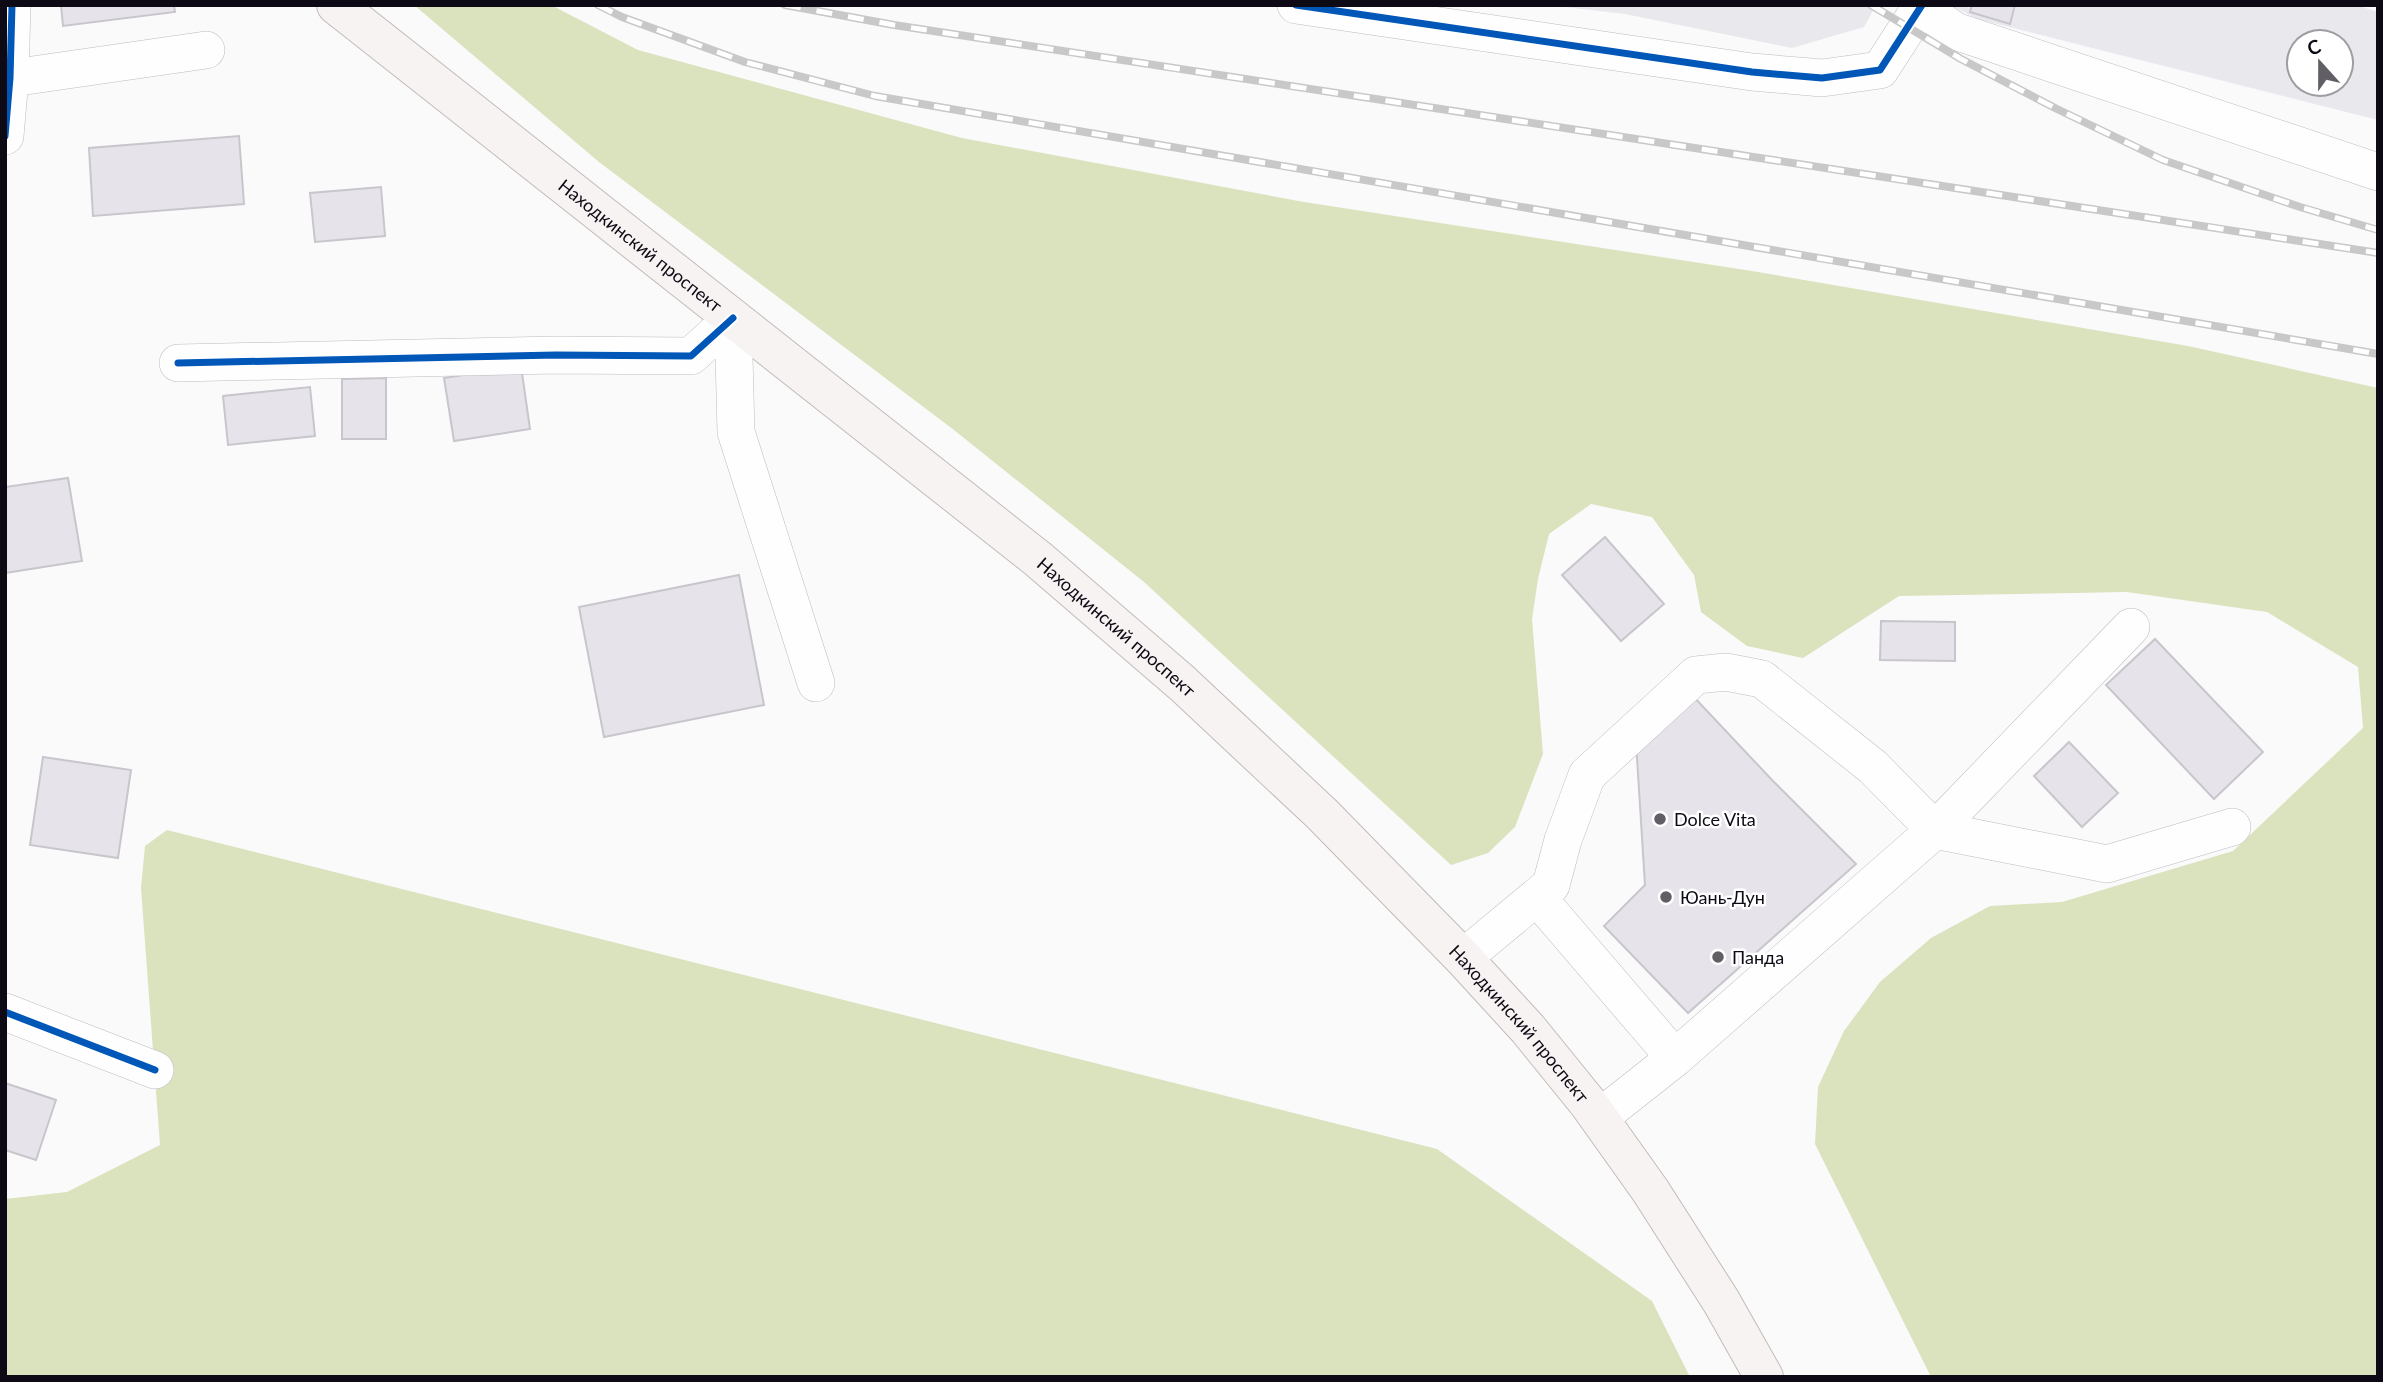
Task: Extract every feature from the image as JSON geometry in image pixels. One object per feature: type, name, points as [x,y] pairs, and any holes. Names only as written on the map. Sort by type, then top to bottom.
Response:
[{"type":"main road","name":"Находкинский проспект","points":[[336,5],[1038,559],[1182,683],[1322,814],[1463,958],[1528,1030],[1599,1118],[1650,1190],[1721,1301],[1764,1377]]},
{"type":"street","points":[[5,136],[12,5]]},
{"type":"street","points":[[1296,5],[1739,70],[1822,78],[1880,70],[1922,6],[1955,31],[2378,172]]},
{"type":"street","points":[[8,79],[206,50]]},
{"type":"street","points":[[178,363],[543,355],[691,356],[733,318]]},
{"type":"street","points":[[733,318],[736,432],[816,683]]},
{"type":"street","points":[[1599,1118],[1675,1058],[1935,830],[2131,627]]},
{"type":"street","points":[[1463,958],[1551,885],[1563,840],[1587,775],[1696,675],[1726,672],[1762,679],[1873,767],[1935,830],[2107,864],[2232,827]]},
{"type":"street","points":[[1537,897],[1675,1058]]},
{"type":"street","points":[[5,1012],[155,1070]]},
{"type":"shaded area","points":[[1547,5],[1876,5],[1864,27],[1792,48],[1625,14]]},
{"type":"shaded area","points":[[1950,5],[2356,5],[2378,12],[2378,120],[2291,98],[2355,98],[2355,28],[2285,28],[2285,97],[1978,19]]},
{"type":"green space","points":[[414,5],[551,5],[638,50],[962,138],[1304,202],[1752,271],[2188,346],[2378,388],[2378,1377],[1931,1377],[1815,1144],[1818,1087],[1844,1031],[1880,982],[1931,938],[1990,906],[2062,902],[2233,851],[2363,728],[2358,667],[2267,612],[2127,592],[1899,596],[1803,658],[1747,646],[1701,612],[1694,575],[1652,517],[1591,504],[1549,534],[1538,579],[1532,619],[1543,754],[1515,827],[1488,853],[1451,865],[1144,582],[954,430],[599,162]]},
{"type":"green space","points":[[167,830],[1437,1149],[1652,1301],[1690,1377],[5,1377],[5,1199],[67,1192],[160,1145],[141,888],[145,846]]},
{"type":"building","points":[[61,5],[174,5],[175,12],[63,26]]},
{"type":"building","points":[[1972,5],[2015,5],[2010,24],[1970,12]]},
{"type":"building","points":[[239,136],[244,204],[93,216],[89,148]]},
{"type":"building","points":[[381,187],[385,236],[315,242],[310,193]]},
{"type":"building","points":[[521,366],[530,429],[454,441],[444,378]]},
{"type":"building","points":[[386,378],[386,439],[342,439],[342,379]]},
{"type":"building","points":[[310,387],[315,436],[228,445],[223,396]]},
{"type":"building","points":[[68,478],[82,561],[5,573],[5,487]]},
{"type":"building","points":[[1605,537],[1664,604],[1621,641],[1562,575]]},
{"type":"building","points":[[739,575],[764,705],[604,737],[579,607]]},
{"type":"building","points":[[1881,621],[1955,622],[1955,661],[1880,660]]},
{"type":"building","points":[[2155,639],[2263,752],[2214,799],[2106,685]]},
{"type":"building","points":[[1691,694],[1856,864],[1688,1013],[1604,926],[1645,885],[1636,742]]},
{"type":"building","points":[[2069,742],[2118,793],[2082,827],[2034,776]]},
{"type":"building","points":[[43,757],[131,770],[118,858],[30,845]]},
{"type":"building","points":[[5,1083],[56,1100],[36,1160],[5,1150]]},
{"type":"railway","points":[[598,5],[622,17],[745,62],[875,96],[2378,354]]},
{"type":"railway","points":[[785,5],[894,25],[2378,253]]},
{"type":"railway","points":[[1871,5],[1961,59],[2163,160],[2300,207],[2378,230]]},
{"type":"cycle path","points":[[5,136],[12,5]]},
{"type":"cycle path","points":[[1296,5],[1752,72],[1822,78],[1880,70],[1922,5]]},
{"type":"cycle path","points":[[178,363],[556,355],[691,356],[733,318]]},
{"type":"cycle path","points":[[5,1012],[155,1070]]},
{"type":"place","name":"Dolce Vita","points":[[1660,819]]},
{"type":"place","name":"Юань-Дун","points":[[1666,897]]},
{"type":"place","name":"Панда","points":[[1718,957]]}]
